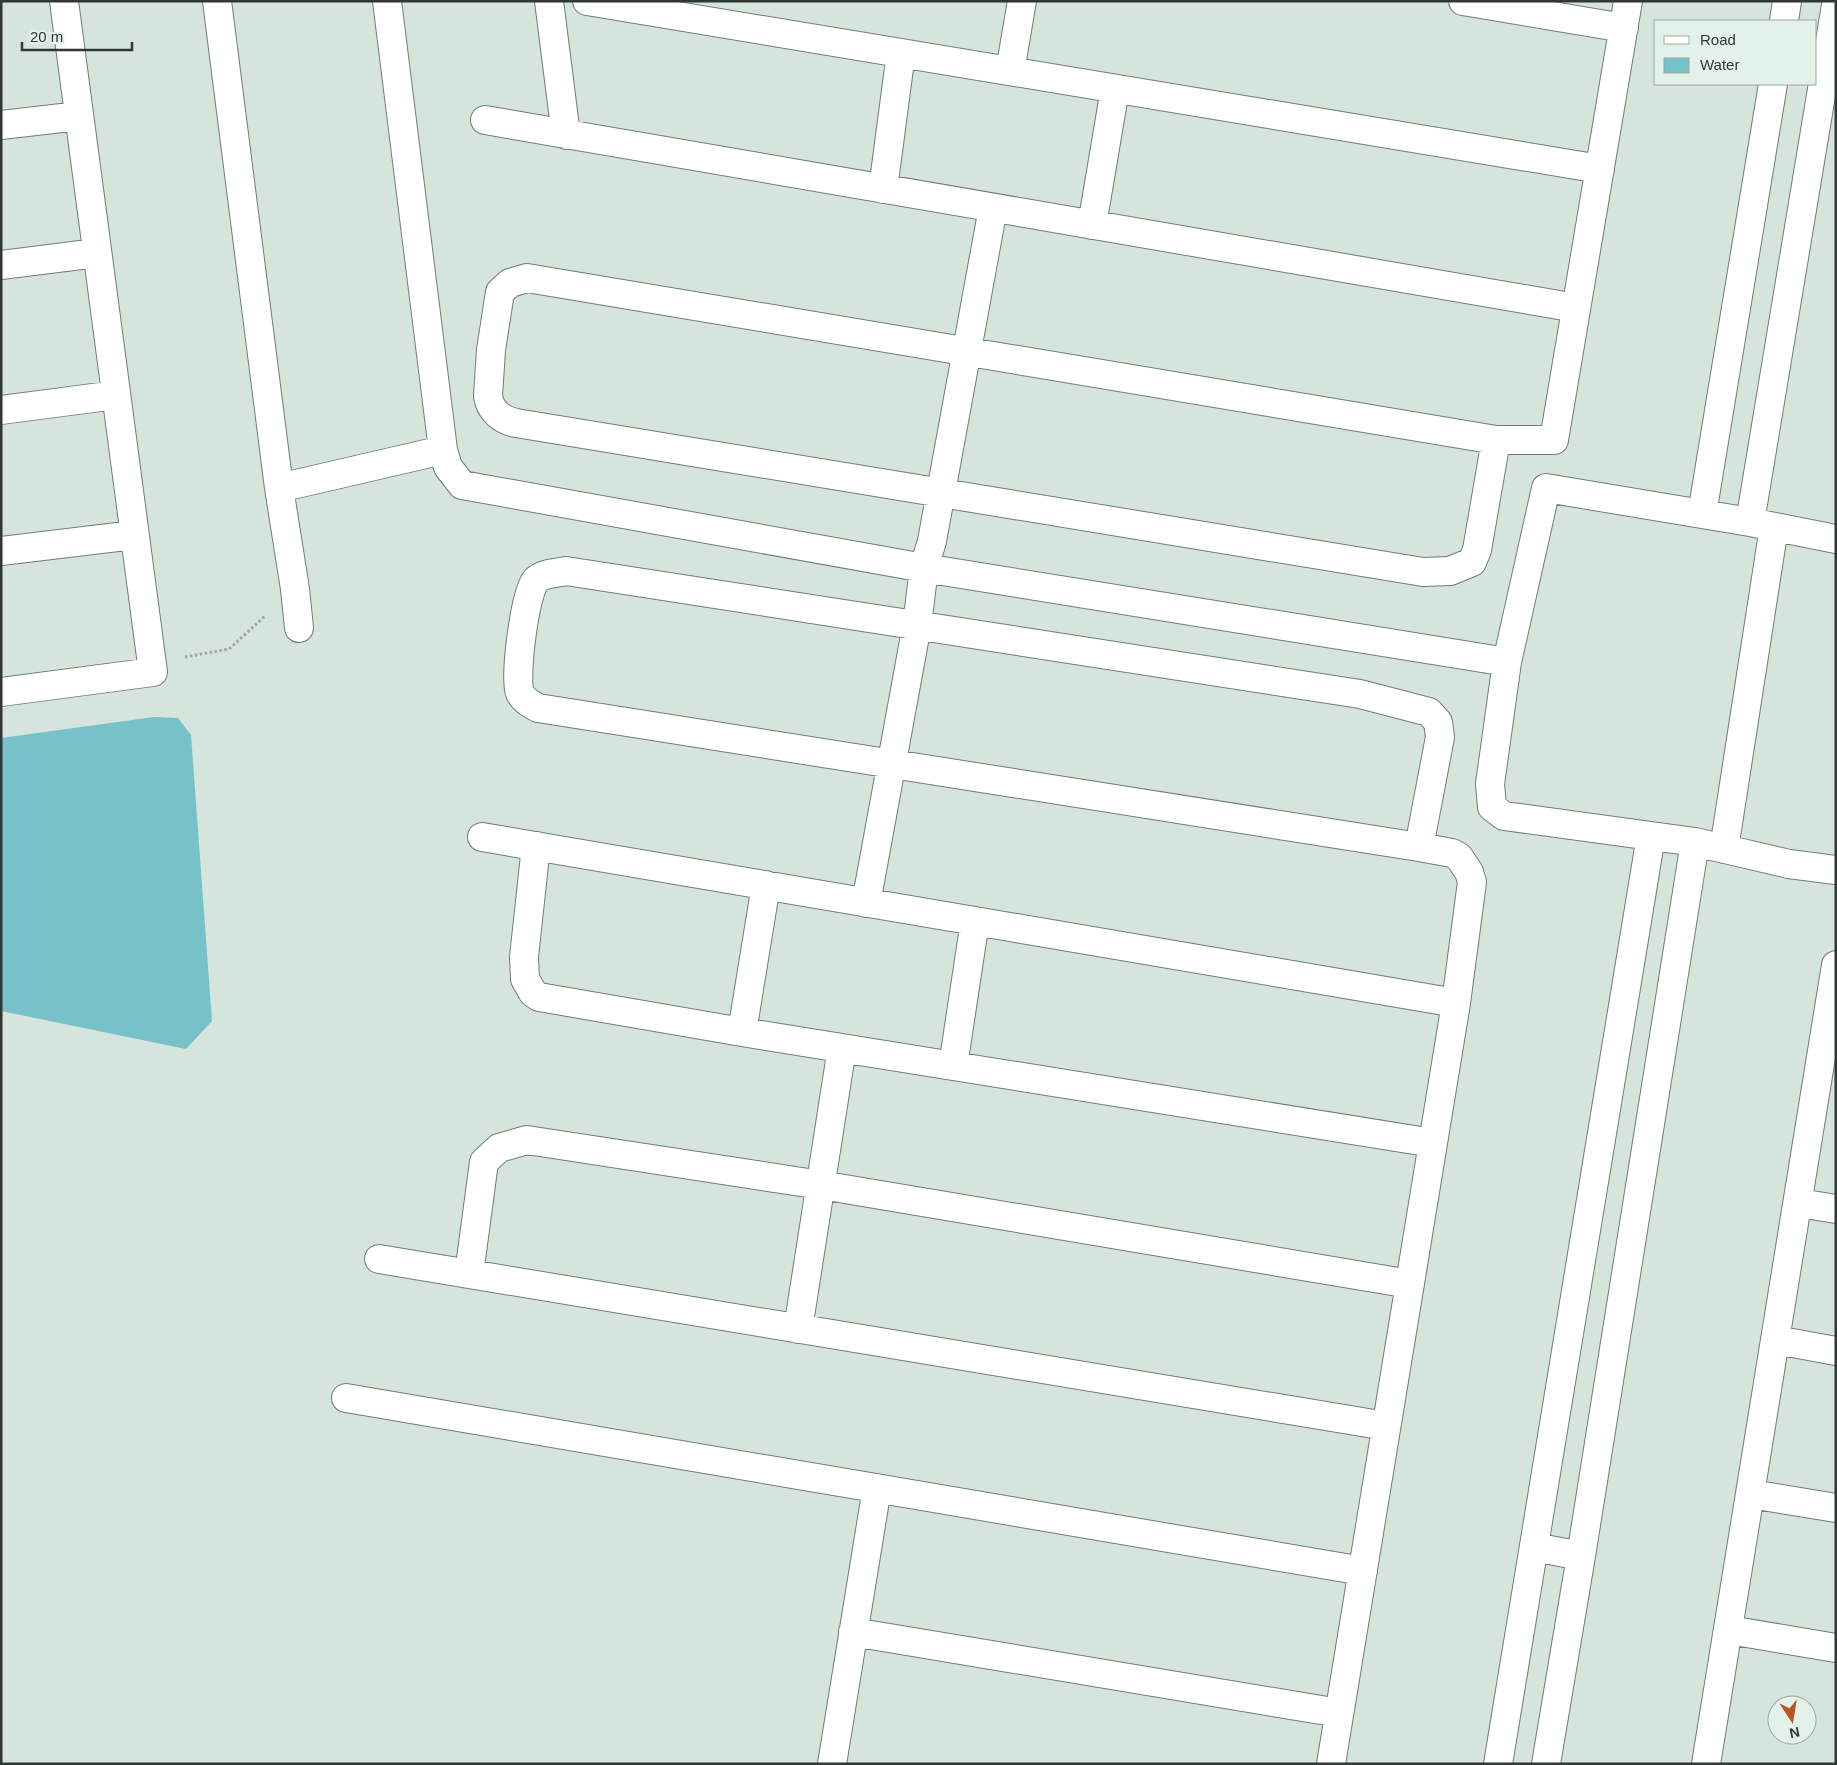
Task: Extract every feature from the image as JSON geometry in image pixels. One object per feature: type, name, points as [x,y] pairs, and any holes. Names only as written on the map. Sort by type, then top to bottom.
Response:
[{"type":"street","points":[[1,692],[153,672],[64,1]]},
{"type":"street","points":[[217,1],[279,488],[296,589],[299,628]]},
{"type":"street","points":[[387,1],[443,450],[448,467],[462,485],[924,568],[1507,662]]},
{"type":"street","points":[[549,1],[566,135]]},
{"type":"street","points":[[588,1],[1600,169]]},
{"type":"street","points":[[1010,71],[1022,1]]},
{"type":"street","points":[[1463,1],[1624,28]]},
{"type":"street","points":[[1496,440],[1477,550],[1472,562],[1450,571],[1423,572],[942,491],[507,421],[492,409],[488,396],[491,350],[500,292],[510,283],[527,278],[967,350],[1496,440],[1554,440],[1628,1]]},
{"type":"street","points":[[1784,20],[1787,1]]},
{"type":"street","points":[[1724,849],[1762,524],[1836,5]]},
{"type":"street","points":[[883,189],[901,53]]},
{"type":"street","points":[[1702,514],[1773,85]]},
{"type":"street","points":[[1092,225],[1115,89]]},
{"type":"street","points":[[1,125],[79,116]]},
{"type":"street","points":[[485,120],[1576,308]]},
{"type":"street","points":[[866,903],[917,625],[924,568],[932,541],[942,491],[993,208]]},
{"type":"street","points":[[1,265],[98,253]]},
{"type":"street","points":[[1,410],[116,395]]},
{"type":"street","points":[[279,488],[443,450]]},
{"type":"street","points":[[1836,539],[1762,524],[1546,488],[1507,662],[1490,784],[1492,807],[1504,816],[1695,842],[1788,864],[1836,870]]},
{"type":"street","points":[[1,551],[134,535]]},
{"type":"street","points":[[1331,1764],[1456,1003],[1472,882],[1469,872],[1459,857],[1452,853],[1419,847],[892,762],[538,708],[524,699],[518,684],[522,631],[531,588],[537,579],[566,571],[1360,694],[1429,712],[1438,722],[1440,737],[1419,847]]},
{"type":"street","points":[[1498,1764],[1651,836]]},
{"type":"street","points":[[482,837],[1456,1003]]},
{"type":"street","points":[[1546,1764],[1695,842]]},
{"type":"street","points":[[536,846],[524,957],[525,979],[533,993],[538,997],[1433,1144]]},
{"type":"street","points":[[742,1032],[766,885]]},
{"type":"street","points":[[953,1066],[975,921]]},
{"type":"street","points":[[1706,1764],[1798,1203],[1829,1063],[1836,965]]},
{"type":"street","points":[[798,1329],[842,1048]]},
{"type":"street","points":[[469,1274],[484,1162],[499,1148],[527,1140],[820,1185],[1410,1284]]},
{"type":"street","points":[[1798,1203],[1836,1209]]},
{"type":"street","points":[[379,1259],[1386,1426]]},
{"type":"street","points":[[1776,1340],[1836,1351]]},
{"type":"street","points":[[346,1398],[1363,1571]]},
{"type":"street","points":[[832,1764],[877,1488]]},
{"type":"street","points":[[1750,1494],[1836,1508]]},
{"type":"street","points":[[1534,1547],[1581,1556]]},
{"type":"street","points":[[1729,1630],[1836,1648]]},
{"type":"street","points":[[854,1632],[1339,1713]]},
{"type":"path","points":[[149,633],[176,658],[229,649],[296,589]]},
{"type":"water","points":[[154,717],[178,718],[191,735],[212,1021],[186,1049],[1,1011],[1,738]]}]
